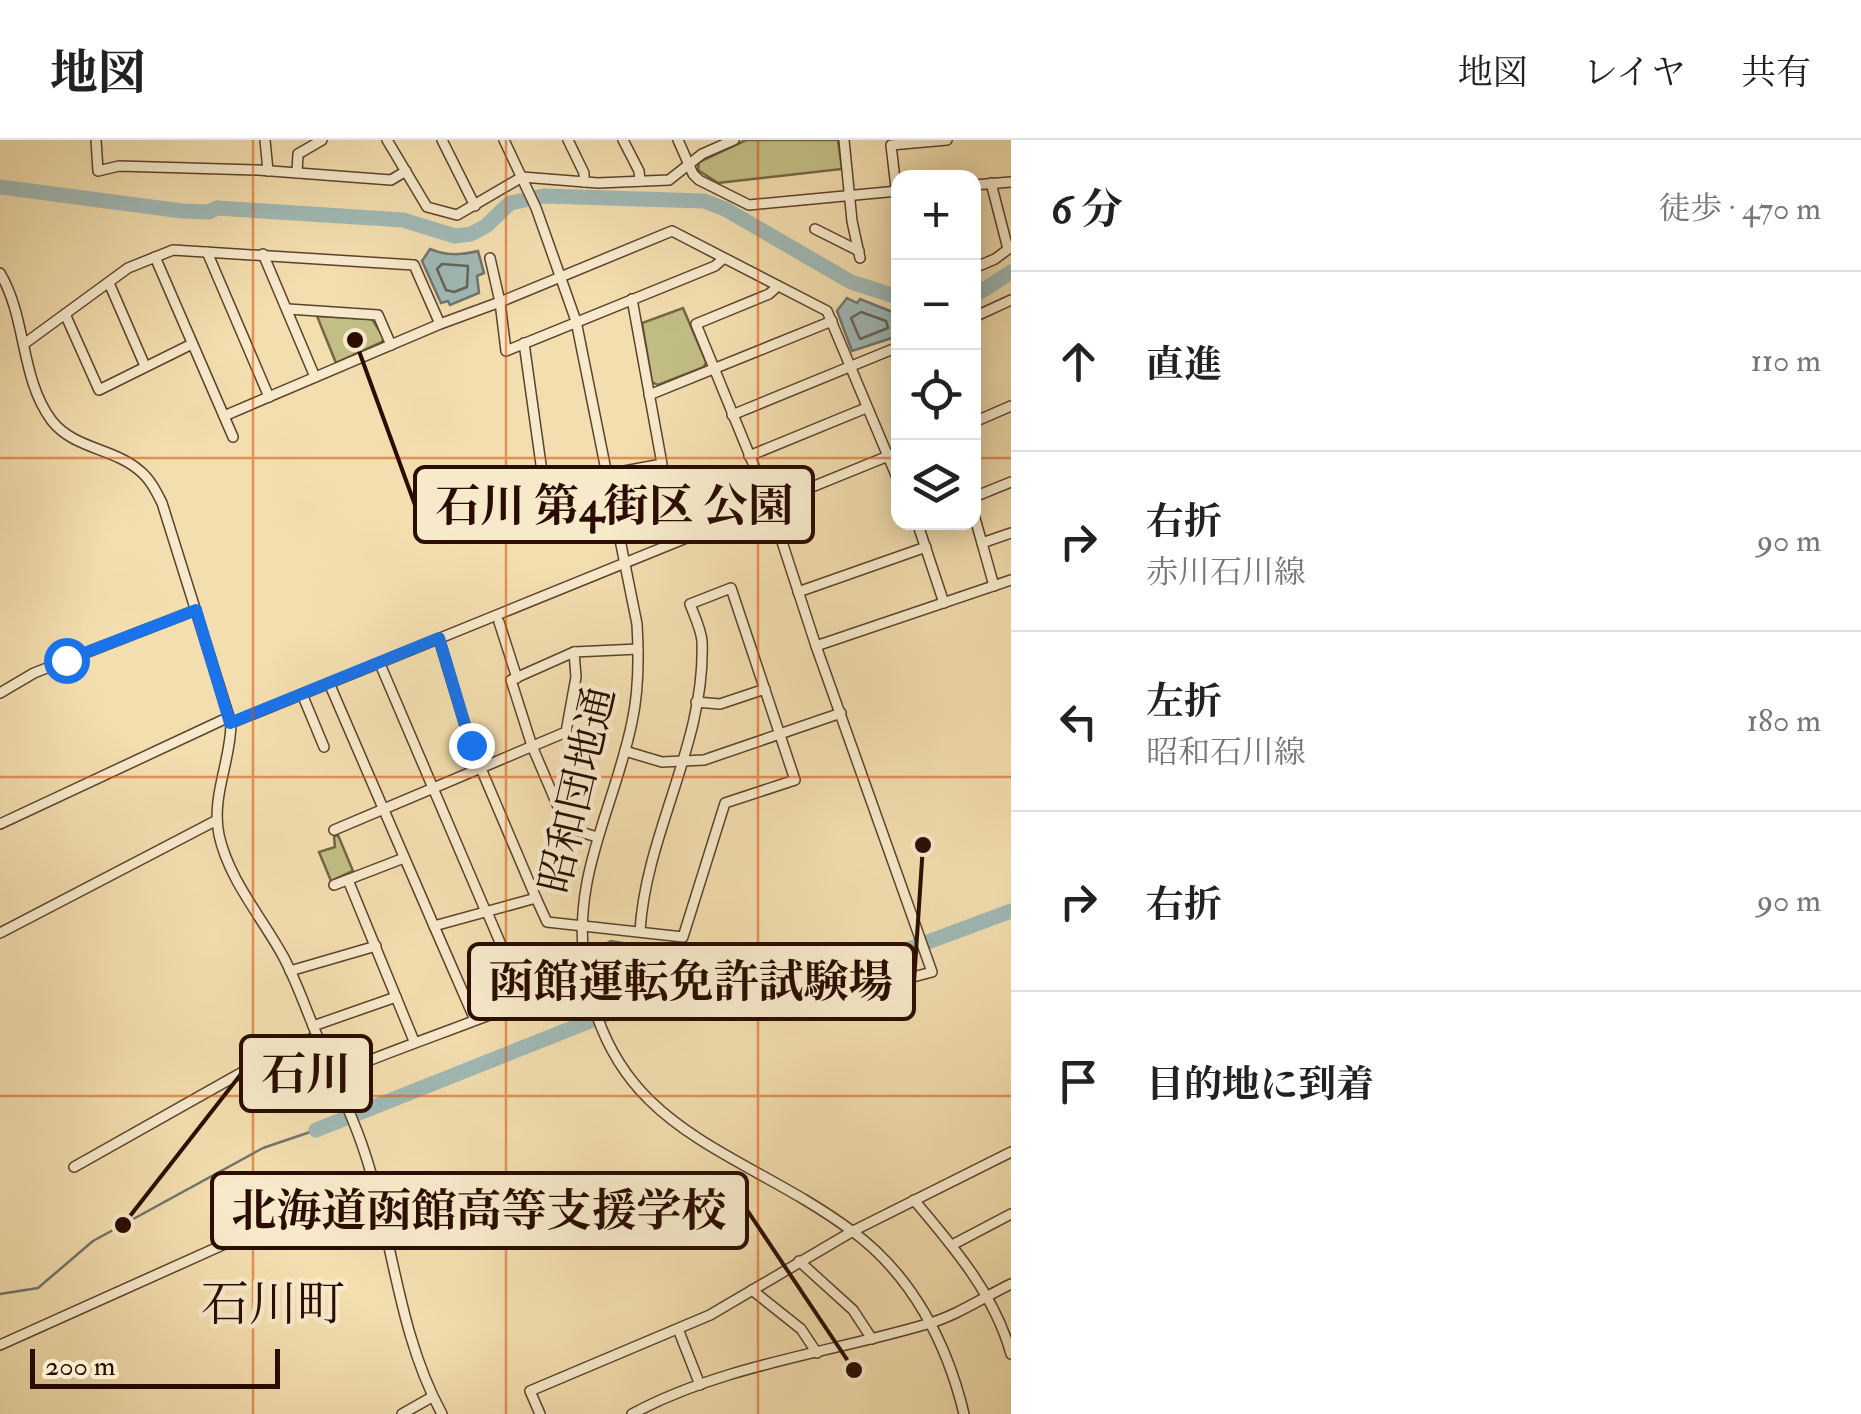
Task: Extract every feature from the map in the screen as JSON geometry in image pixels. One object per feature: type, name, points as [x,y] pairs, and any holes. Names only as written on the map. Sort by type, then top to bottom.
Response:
[{"type":"street","points":[[96,140],[98,172],[118,166],[391,180],[406,171]]},
{"type":"street","points":[[265,140],[268,171]]},
{"type":"street","points":[[297,173],[298,154],[322,140]]},
{"type":"street","points":[[387,140],[426,207],[457,215],[522,177],[584,182],[669,180],[734,140]]},
{"type":"street","points":[[442,140],[475,206]]},
{"type":"street","points":[[504,140],[522,177]]},
{"type":"street","points":[[568,140],[584,173],[584,182]]},
{"type":"street","points":[[623,140],[640,181]]},
{"type":"street","points":[[678,140],[699,180],[748,205],[891,192]]},
{"type":"street","points":[[894,170],[890,146],[947,140]]},
{"type":"street","points":[[815,230],[860,255],[850,196],[849,142]]},
{"type":"street","name":"昭和団地通","points":[[522,177],[562,275],[576,322],[626,564],[638,648],[635,707],[585,884],[581,924],[586,975],[603,1033],[616,1063],[665,1117],[717,1153],[779,1185],[853,1231],[896,1274],[932,1323],[948,1359],[964,1414]]},
{"type":"street","points":[[981,185],[1011,182]]},
{"type":"street","points":[[981,265],[996,260],[1009,248],[991,184]]},
{"type":"street","points":[[224,416],[672,231],[826,311],[891,465]]},
{"type":"street","points":[[24,344],[128,268],[173,250],[414,265],[440,324]]},
{"type":"street","points":[[207,252],[270,396]]},
{"type":"street","points":[[263,254],[315,377]]},
{"type":"street","points":[[155,257],[232,437]]},
{"type":"street","points":[[490,258],[506,351],[715,266],[724,258]]},
{"type":"street","points":[[0,273],[13,302],[40,401],[54,424],[80,443],[127,462],[150,482],[162,503],[230,720],[231,743],[218,791],[217,820],[226,860],[290,970],[357,1131],[374,1178],[407,1332],[442,1414]]},
{"type":"street","points":[[110,283],[145,366]]},
{"type":"street","points":[[778,286],[769,294],[696,324],[770,505],[932,972],[875,986],[787,992]]},
{"type":"street","points":[[522,496],[544,486],[662,464],[632,299]]},
{"type":"street","points":[[981,314],[1010,304]]},
{"type":"street","points":[[288,309],[378,316],[391,344]]},
{"type":"street","points":[[66,314],[99,390],[192,344]]},
{"type":"street","points":[[649,396],[832,321]]},
{"type":"street","points":[[524,343],[544,486]]},
{"type":"street","points":[[732,415],[891,350]]},
{"type":"street","points":[[981,419],[1011,406]]},
{"type":"street","points":[[748,456],[866,408]]},
{"type":"street","points":[[0,824],[230,720],[380,664],[891,455]]},
{"type":"street","points":[[981,494],[1011,482]]},
{"type":"street","points":[[556,484],[565,528]]},
{"type":"street","points":[[919,530],[944,603]]},
{"type":"street","points":[[978,530],[994,586]]},
{"type":"street","points":[[982,543],[1011,533]]},
{"type":"street","points":[[798,592],[926,547]]},
{"type":"street","points":[[816,646],[1011,580]]},
{"type":"street","points":[[439,638],[481,768],[547,922],[683,937],[725,803],[795,780],[731,588],[690,604],[702,638],[696,702],[684,762],[648,878],[640,931]]},
{"type":"street","points":[[0,693],[34,673],[196,610]]},
{"type":"street","points":[[499,622],[517,678]]},
{"type":"street","points":[[597,838],[567,828],[532,746],[511,680],[574,652],[638,648]]},
{"type":"street","points":[[334,830],[566,732],[576,676],[574,652]]},
{"type":"street","points":[[380,664],[526,1003]]},
{"type":"street","points":[[328,683],[474,1020]]},
{"type":"street","points":[[696,702],[720,704],[765,689]]},
{"type":"street","points":[[302,694],[324,746]]},
{"type":"street","points":[[625,751],[662,762],[704,760],[841,713]]},
{"type":"street","points":[[0,933],[217,820]]},
{"type":"street","points":[[334,886],[404,858]]},
{"type":"street","points":[[348,880],[414,1041]]},
{"type":"street","points":[[434,926],[536,898]]},
{"type":"street","points":[[290,970],[376,946]]},
{"type":"street","points":[[333,1075],[414,1041],[526,1003],[586,975]]},
{"type":"street","points":[[74,1167],[315,1031],[396,997]]},
{"type":"street","points":[[540,1414],[530,1391],[710,1315],[853,1231],[1011,1152]]},
{"type":"street","points":[[0,1345],[374,1178]]},
{"type":"street","points":[[914,1200],[952,1245],[986,1296],[1010,1348]]},
{"type":"street","points":[[952,1245],[1011,1214]]},
{"type":"street","points":[[799,1261],[854,1310],[872,1338]]},
{"type":"street","points":[[632,1414],[700,1386],[932,1323],[1011,1284]]},
{"type":"street","points":[[752,1290],[801,1329],[817,1353]]},
{"type":"street","points":[[678,1329],[700,1386]]},
{"type":"street","points":[[402,1414],[432,1397]]},
{"type":"shaded area","points":[[746,140],[838,140],[842,169],[718,183],[698,170],[699,162]]},
{"type":"shaded area","points":[[683,308],[706,362],[704,367],[658,385],[652,382],[642,323]]},
{"type":"shaded area","points":[[317,316],[372,319],[384,338],[336,363]]},
{"type":"shaded area","points":[[338,835],[353,871],[331,881],[319,852],[335,847],[334,836]]},
{"type":"water","points":[[430,249],[454,254],[478,251],[484,273],[477,276],[479,293],[450,305],[448,301],[441,303],[422,261]]},
{"type":"water","points":[[847,298],[891,311],[891,338],[852,351],[837,311]]},
{"type":"water","points":[[611,941],[658,949],[659,953],[615,973],[609,971],[607,951],[601,946]]},
{"type":"waterway","points":[[0,187],[182,211],[209,212],[217,208],[403,220],[455,236],[471,234],[486,226],[510,203],[544,196],[704,201],[725,209],[851,282],[891,295]]},
{"type":"waterway","points":[[981,291],[1011,272]]},
{"type":"waterway","points":[[316,1130],[695,981],[783,970],[858,968],[1011,911]]},
{"type":"waterway","points":[[0,1294],[38,1288],[93,1241],[263,1148],[316,1130]]},
{"type":"place","name":"石川 第4街区 公園","points":[[355,340]]},
{"type":"place","name":"函館運転免許試験場","points":[[923,845]]},
{"type":"place","name":"石川","points":[[123,1225]]},
{"type":"place","name":"北海道函館高等支援学校","points":[[854,1370]]},
{"type":"district","name":"石川町","points":[[273,1305]]},
{"type":"route","points":[[66,660],[196,610],[230,723],[439,638],[471,745]]}]
